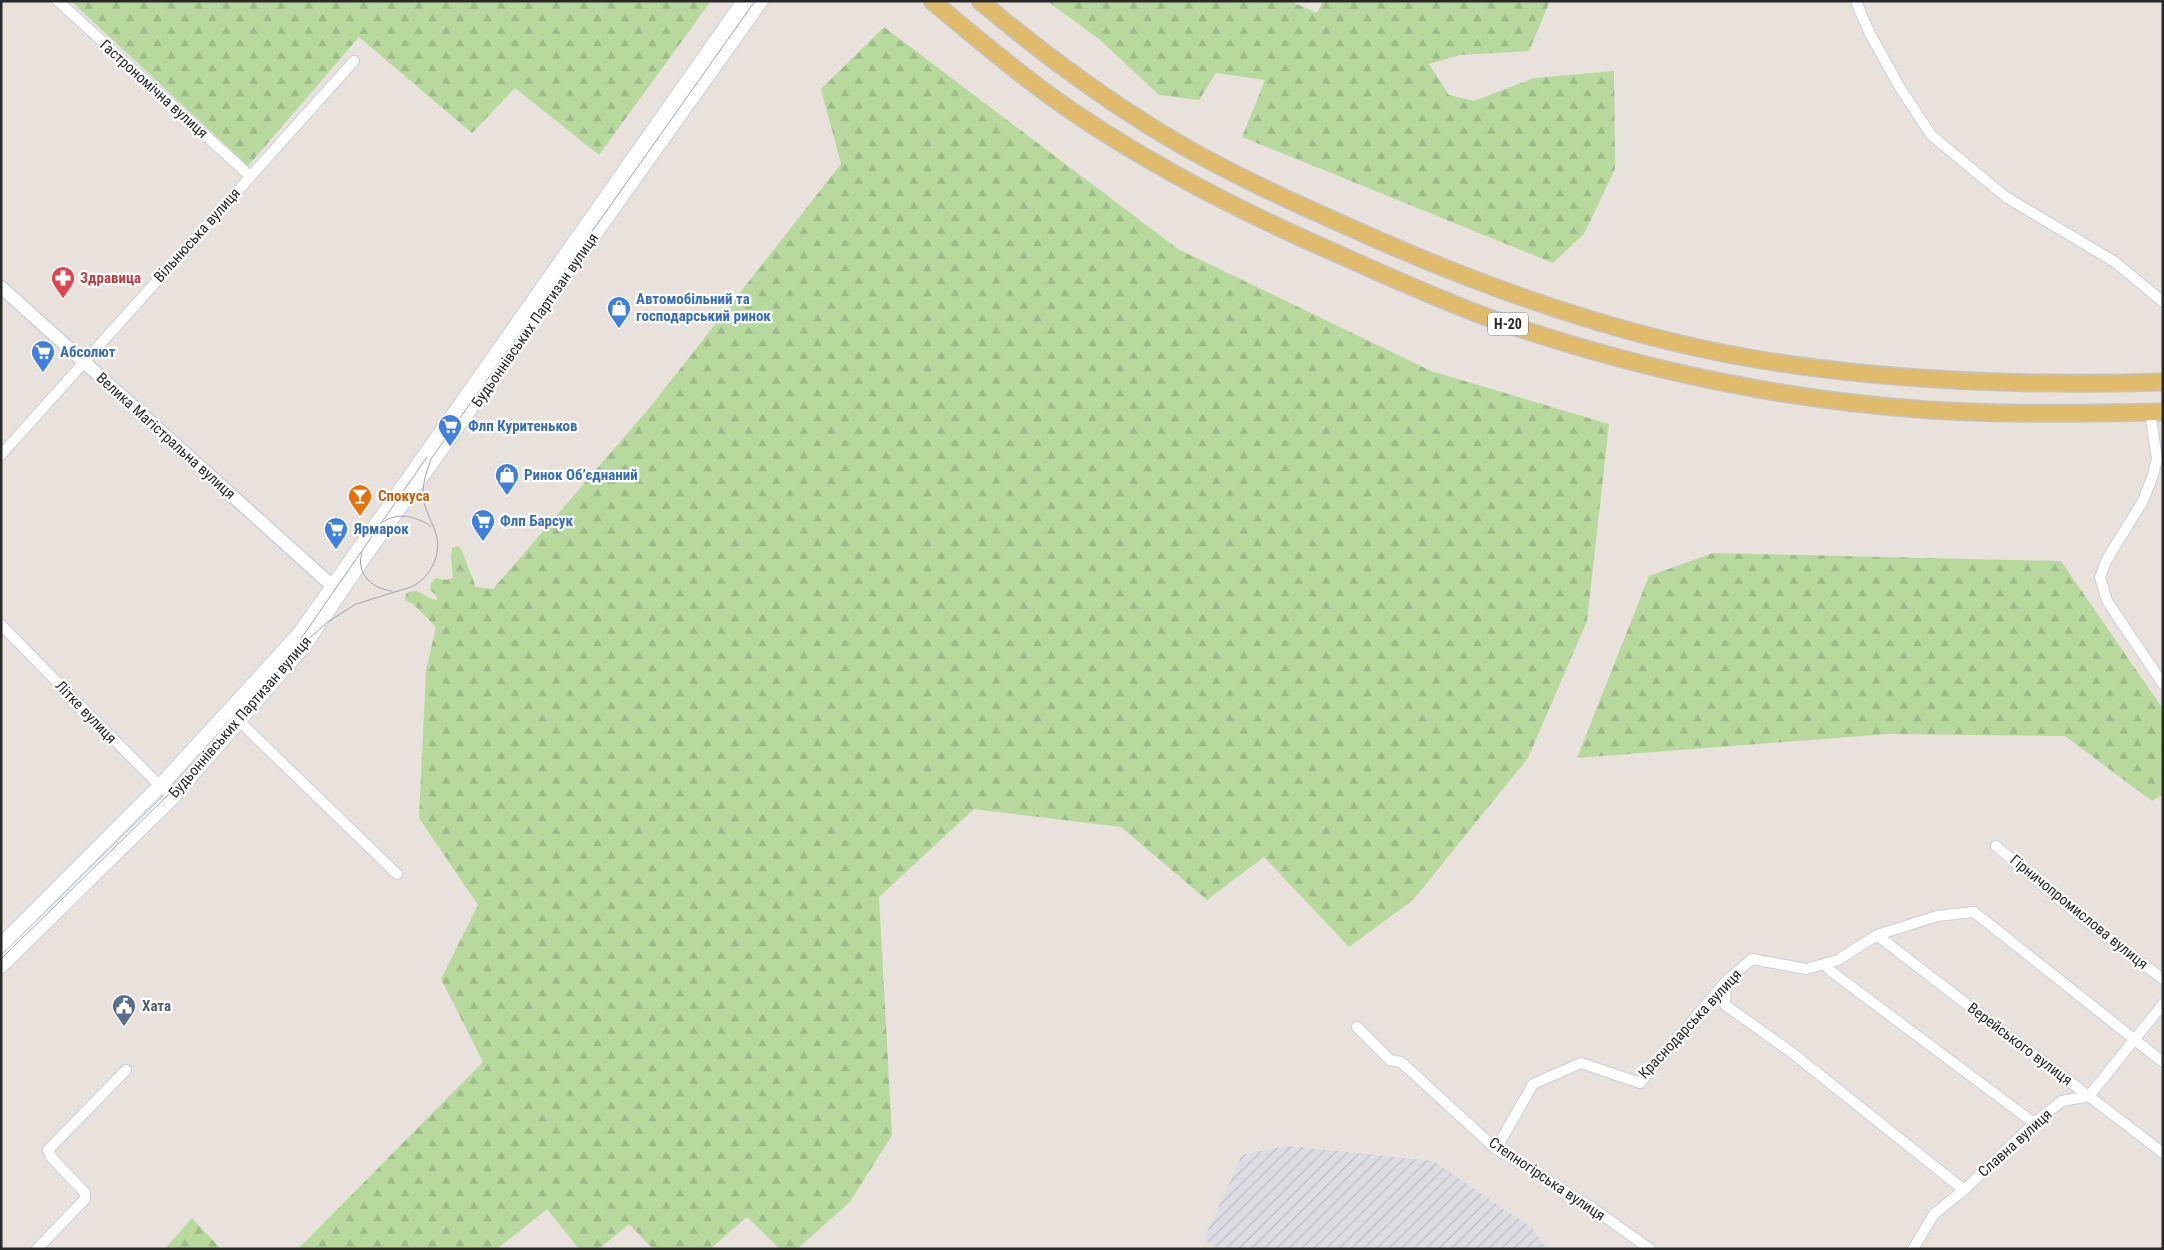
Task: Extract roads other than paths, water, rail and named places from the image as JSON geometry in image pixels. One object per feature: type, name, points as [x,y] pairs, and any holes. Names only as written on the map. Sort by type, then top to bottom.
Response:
[{"type":"main road","name":"Будьоннівських Партизан вулиця","points":[[1,966],[173,797],[304,646],[335,589],[744,1]]},
{"type":"main road","name":"Будьоннівських Партизан вулиця","points":[[3,941],[160,786],[300,633],[335,589],[761,1]]},
{"type":"main road","name":"Н-20","points":[[932,1],[1004,60],[1078,116],[1200,189],[1273,226],[1413,288],[1492,318],[1638,363],[1746,386],[1840,400],[1938,410],[2036,413],[2156,412]]},
{"type":"main road","name":"Н-20","points":[[980,1],[1020,35],[1098,92],[1160,132],[1214,163],[1285,199],[1423,259],[1503,291],[1568,312],[1637,333],[1753,358],[1841,371],[1929,379],[2014,383],[2163,382]]},
{"type":"street","name":"Гастрономічна вулиця","points":[[58,1],[250,176]]},
{"type":"street","points":[[1856,1],[1870,32],[1899,86],[1931,135],[2006,197],[2114,262],[2163,302]]},
{"type":"street","name":"Вільнюська вулиця","points":[[1,455],[354,61]]},
{"type":"street","name":"Велика Магістральна вулиця","points":[[1,287],[335,589]]},
{"type":"street","points":[[2156,412],[2157,459],[2153,475],[2143,501],[2107,559],[2100,577],[2107,601],[2163,684]]},
{"type":"street","name":"Літке вулиця","points":[[1,625],[173,797]]},
{"type":"street","points":[[239,721],[397,874]]},
{"type":"street","name":"Гірничопромислова вулиця","points":[[1996,846],[2074,912],[2163,979]]},
{"type":"street","name":"Краснодарська вулиця","points":[[1496,1149],[1533,1084],[1581,1063],[1640,1083],[1726,981],[1752,959],[1806,969],[1838,960],[1877,935],[1937,916],[1974,912],[2135,1040]]},
{"type":"street","name":"Верейського вулиця","points":[[1877,935],[1987,1021],[2163,1153]]},
{"type":"street","points":[[3,941],[16,951]]},
{"type":"street","points":[[1824,964],[1832,972],[2034,1123]]},
{"type":"street","points":[[1726,981],[1725,1005],[1798,1057],[1964,1190]]},
{"type":"street","points":[[2089,1096],[2163,1004]]},
{"type":"street","name":"Степногірська вулиця","points":[[1357,1027],[1390,1060],[1401,1062],[1496,1149],[1591,1208],[1650,1249]]},
{"type":"street","points":[[2135,1040],[2163,1062]]},
{"type":"street","points":[[37,1249],[86,1199],[85,1193],[52,1158],[48,1150],[126,1070]]},
{"type":"street","name":"Славна вулиця","points":[[1913,1249],[1934,1214],[1964,1190],[2034,1123],[2062,1101],[2089,1096]]},
{"type":"tram line","points":[[1,959],[169,794],[303,644],[329,621],[356,604],[411,587],[428,573],[435,560],[438,545],[436,532],[423,499],[424,480],[431,459],[755,1]]},
{"type":"tram line","points":[[300,640],[427,457]]},
{"type":"tram line","points":[[383,522],[395,517],[407,516],[431,526]]},
{"type":"tram line","points":[[362,552],[361,567],[367,579],[378,587],[392,591]]},
{"type":"place","name":"Здравица","points":[[63,299]]},
{"type":"place","name":"Автомобільний та господарський ринок","points":[[619,329]]},
{"type":"place","name":"Абсолют","points":[[43,373]]},
{"type":"place","name":"Флп Куритеньков","points":[[450,447]]},
{"type":"place","name":"Ринок Обʼєднаний","points":[[507,496]]},
{"type":"place","name":"Спокуса","points":[[360,517]]},
{"type":"place","name":"Флп Барсук","points":[[483,542]]},
{"type":"place","name":"Ярмарок","points":[[336,550]]},
{"type":"place","name":"Хата","points":[[124,1027]]}]
